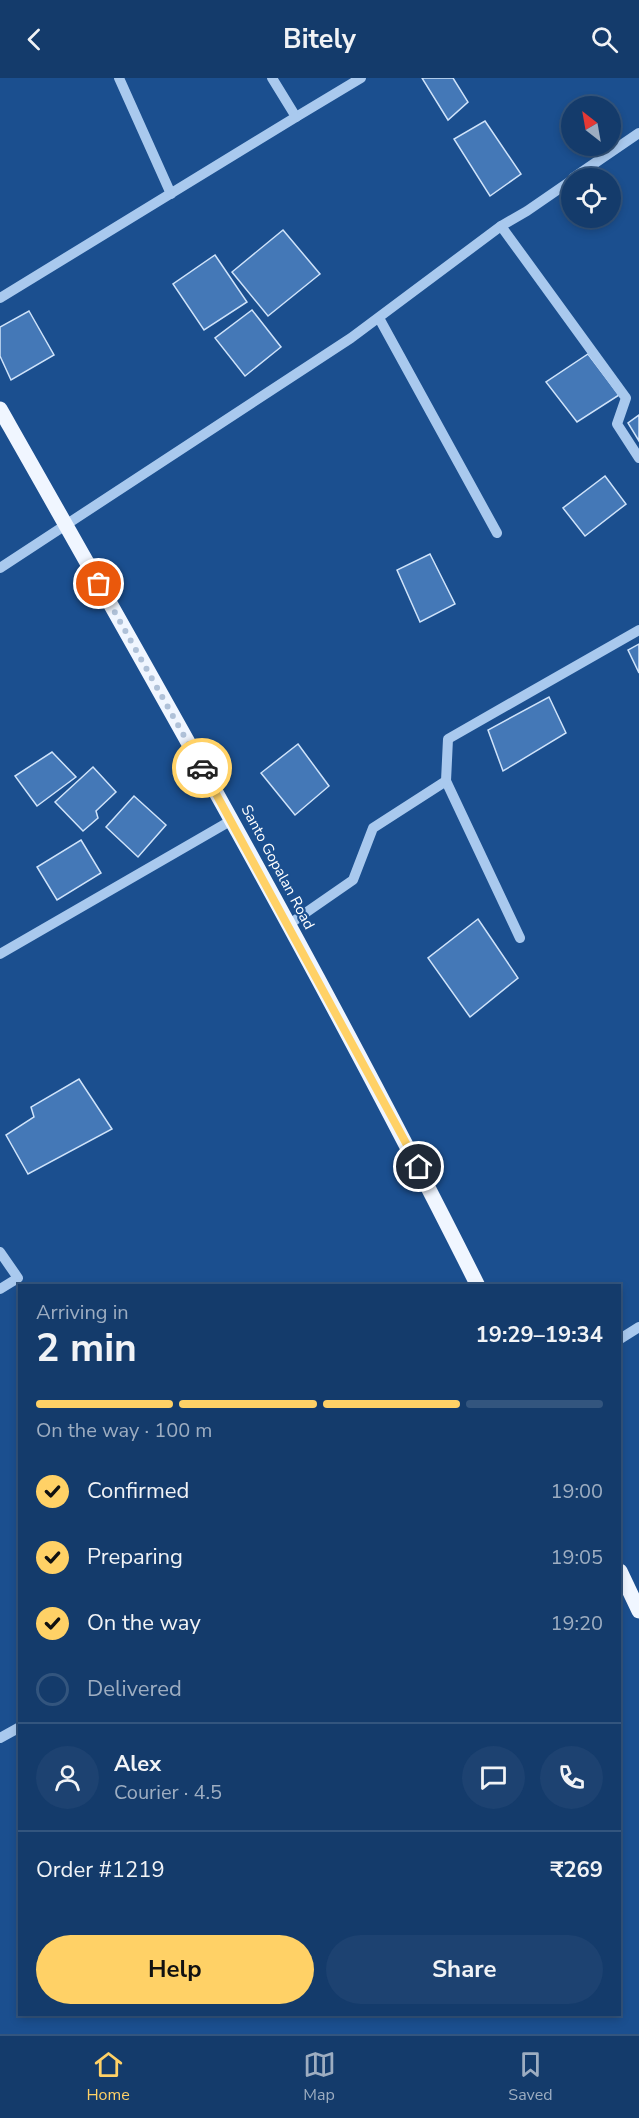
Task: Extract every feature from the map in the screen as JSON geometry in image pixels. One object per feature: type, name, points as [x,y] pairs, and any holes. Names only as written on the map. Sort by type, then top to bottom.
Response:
[{"type":"main road","name":"Santo Gopalan Road","points":[[0,409],[232,820],[419,1167],[477,1284]]},
{"type":"main road","points":[[621,1576],[625,1598],[639,1611]]},
{"type":"street","points":[[119,78],[171,194]]},
{"type":"street","points":[[272,78],[296,117]]},
{"type":"street","points":[[0,298],[361,78]]},
{"type":"street","points":[[588,168],[639,133]]},
{"type":"street","points":[[0,568],[379,318],[501,226],[561,187]]},
{"type":"street","points":[[501,226],[626,398],[617,424],[639,458]]},
{"type":"street","points":[[379,318],[497,533]]},
{"type":"street","points":[[520,938],[446,781],[448,739],[639,630]]},
{"type":"street","points":[[288,925],[352,880],[373,828],[446,781]]},
{"type":"street","points":[[0,954],[232,820]]},
{"type":"street","points":[[0,1252],[18,1278],[0,1289]]},
{"type":"street","points":[[621,1338],[639,1328]]},
{"type":"street","points":[[0,1738],[18,1728]]},
{"type":"building","points":[[422,78],[453,78],[468,102],[448,120]]},
{"type":"building","points":[[485,121],[521,174],[490,196],[454,139]]},
{"type":"building","points":[[283,230],[320,274],[268,316],[232,272]]},
{"type":"building","points":[[215,255],[247,302],[204,330],[173,284]]},
{"type":"building","points":[[252,310],[281,347],[245,376],[215,338]]},
{"type":"building","points":[[29,311],[54,355],[11,380],[0,356],[0,327]]},
{"type":"building","points":[[588,354],[619,395],[577,422],[546,382]]},
{"type":"building","points":[[639,415],[639,441],[628,423]]},
{"type":"building","points":[[605,476],[626,504],[585,536],[563,508]]},
{"type":"building","points":[[430,554],[455,604],[420,622],[397,570]]},
{"type":"building","points":[[639,644],[639,673],[628,650]]},
{"type":"building","points":[[549,697],[566,733],[503,771],[488,730]]},
{"type":"building","points":[[298,744],[329,786],[295,815],[261,773]]},
{"type":"building","points":[[52,752],[76,777],[37,806],[15,776]]},
{"type":"building","points":[[93,767],[116,792],[96,811],[98,818],[83,831],[55,802]]},
{"type":"building","points":[[134,796],[166,825],[138,857],[106,827]]},
{"type":"building","points":[[81,840],[101,873],[57,900],[37,867]]},
{"type":"building","points":[[478,919],[518,978],[470,1017],[428,958]]},
{"type":"building","points":[[79,1079],[112,1129],[28,1174],[6,1135],[34,1117],[31,1107]]},
{"type":"way so far","points":[[99,584],[202,768]]},
{"type":"route","points":[[202,768],[419,1167]]}]
